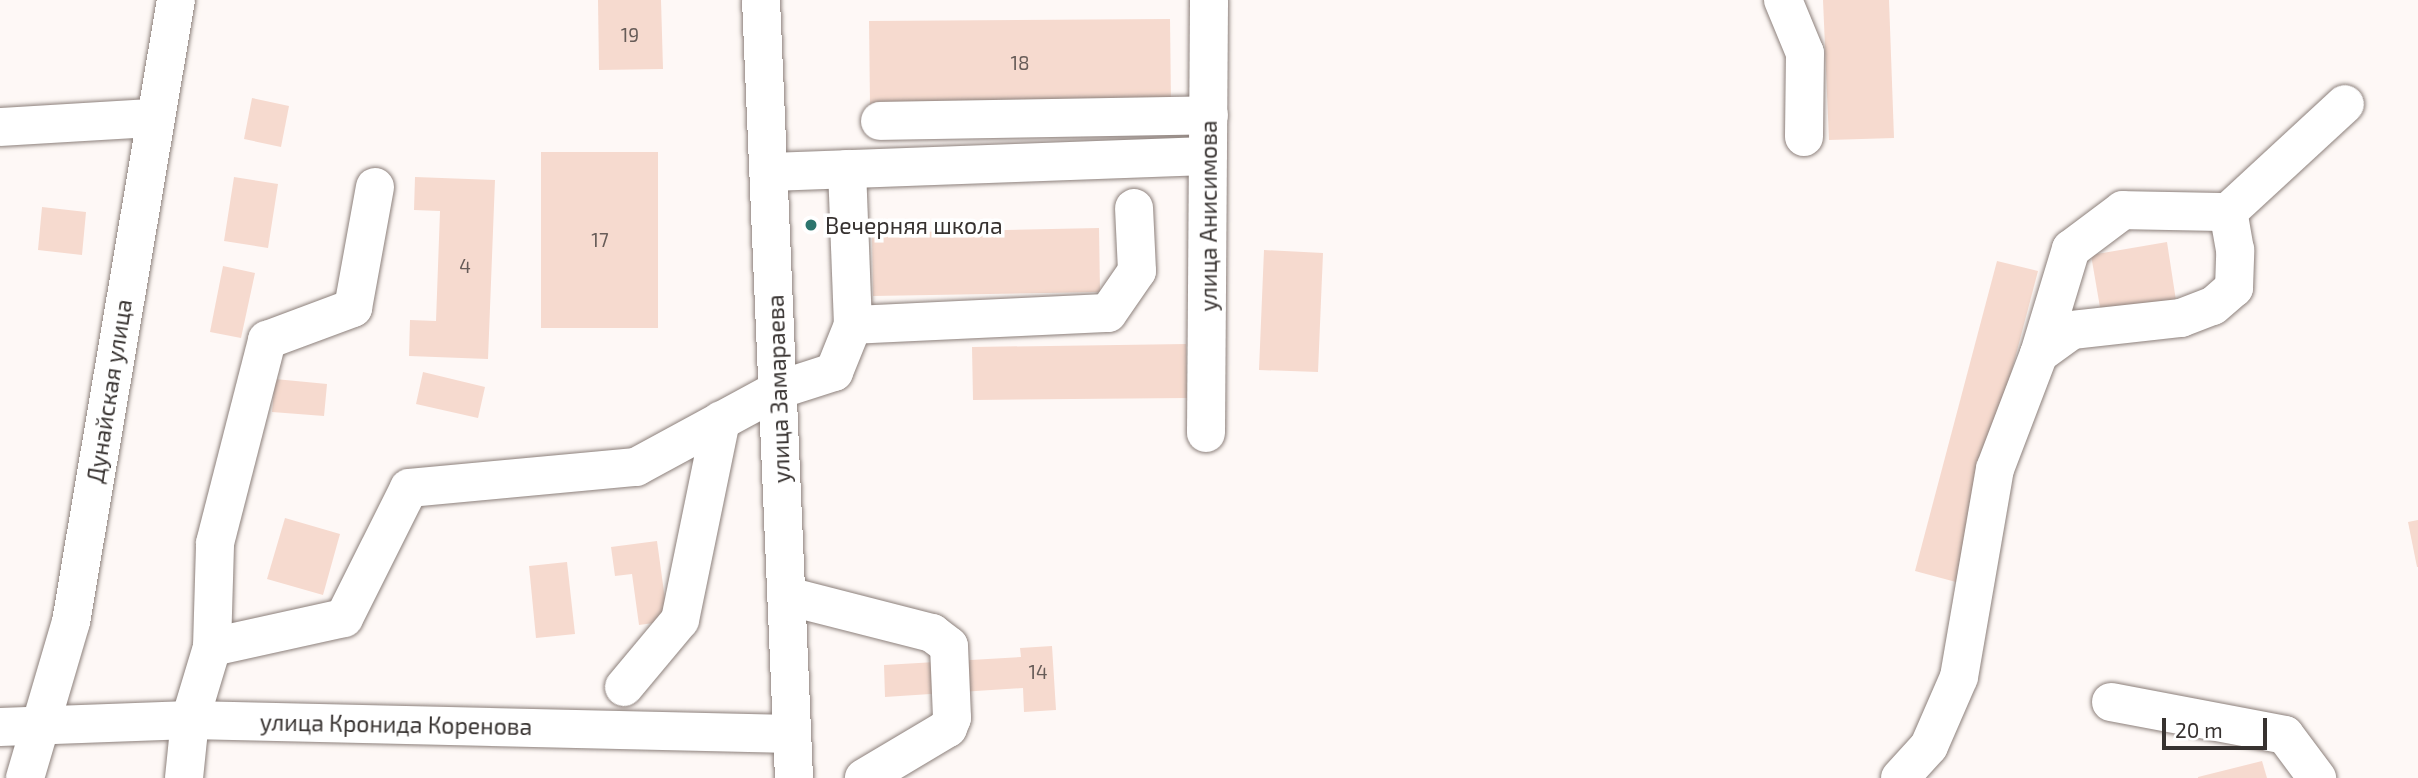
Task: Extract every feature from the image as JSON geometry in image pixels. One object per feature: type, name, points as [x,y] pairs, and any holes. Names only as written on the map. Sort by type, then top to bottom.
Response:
[{"type":"street","name":"Дунайская улица","points":[[25,778],[71,622],[153,118],[176,0]]},
{"type":"street","name":"улица Замараева","points":[[761,0],[794,778]]},
{"type":"street","name":"улица Анисимова","points":[[1206,433],[1209,0]]},
{"type":"street","points":[[1783,0],[1805,53],[1804,137]]},
{"type":"street","points":[[1900,778],[1929,746],[1959,677],[1995,469],[2039,354],[2071,249],[2123,210],[2228,212],[2345,104]]},
{"type":"street","points":[[880,121],[1209,115]]},
{"type":"street","points":[[0,127],[153,118]]},
{"type":"street","points":[[769,172],[1208,156]]},
{"type":"street","points":[[212,647],[344,618],[409,488],[636,467],[778,390],[834,372],[853,325],[847,169]]},
{"type":"street","points":[[184,778],[190,720],[212,647],[215,543],[267,340],[353,308],[374,187]]},
{"type":"street","points":[[853,325],[1108,313],[1137,271],[1134,208]]},
{"type":"street","points":[[2039,354],[2072,330],[2181,317],[2213,306],[2234,288],[2235,250],[2228,212]]},
{"type":"street","points":[[624,687],[680,620],[721,419]]},
{"type":"street","points":[[787,596],[932,632],[950,646],[952,718],[948,728],[864,778]]},
{"type":"street","points":[[2111,702],[2285,735],[2317,778]]},
{"type":"street","name":"улица Кронида Коренова","points":[[0,727],[190,720],[792,734]]},
{"type":"building","points":[[598,0],[661,0],[663,69],[599,70]]},
{"type":"building","points":[[1823,0],[1889,0],[1894,138],[1829,140]]},
{"type":"building","points":[[1170,19],[1171,104],[870,106],[869,21]]},
{"type":"building","points":[[252,98],[289,106],[281,147],[244,139]]},
{"type":"building","points":[[541,152],[658,152],[658,328],[541,328]]},
{"type":"building","points":[[234,177],[278,184],[268,248],[224,241]]},
{"type":"building","points":[[415,177],[495,180],[488,359],[409,356],[410,320],[436,321],[440,211],[414,210]]},
{"type":"building","points":[[42,207],[86,212],[82,255],[38,250]]},
{"type":"building","points":[[1099,228],[1100,292],[873,296],[872,233]]},
{"type":"building","points":[[2167,242],[2177,307],[2102,319],[2091,255]]},
{"type":"building","points":[[1264,250],[1323,253],[1318,372],[1259,370]]},
{"type":"building","points":[[1997,261],[2038,271],[1956,582],[1915,571]]},
{"type":"building","points":[[223,266],[255,273],[241,338],[210,332]]},
{"type":"building","points":[[1186,344],[1187,398],[973,400],[972,347]]},
{"type":"building","points":[[423,372],[485,387],[478,418],[416,404]]},
{"type":"building","points":[[275,379],[327,384],[324,416],[272,412]]},
{"type":"building","points":[[285,518],[340,534],[323,595],[267,579]]},
{"type":"building","points":[[2418,520],[2418,567],[2417,567],[2408,522]]},
{"type":"building","points":[[657,541],[668,621],[639,625],[632,574],[615,576],[611,547]]},
{"type":"building","points":[[567,562],[575,634],[536,638],[529,566]]},
{"type":"building","points":[[1052,646],[1056,710],[1024,712],[1023,688],[885,697],[884,665],[1021,657],[1020,648]]},
{"type":"building","points":[[2262,761],[2267,778],[2198,778],[2198,777]]},
{"type":"place","name":"Вечерняя школа","points":[[811,225]]}]
